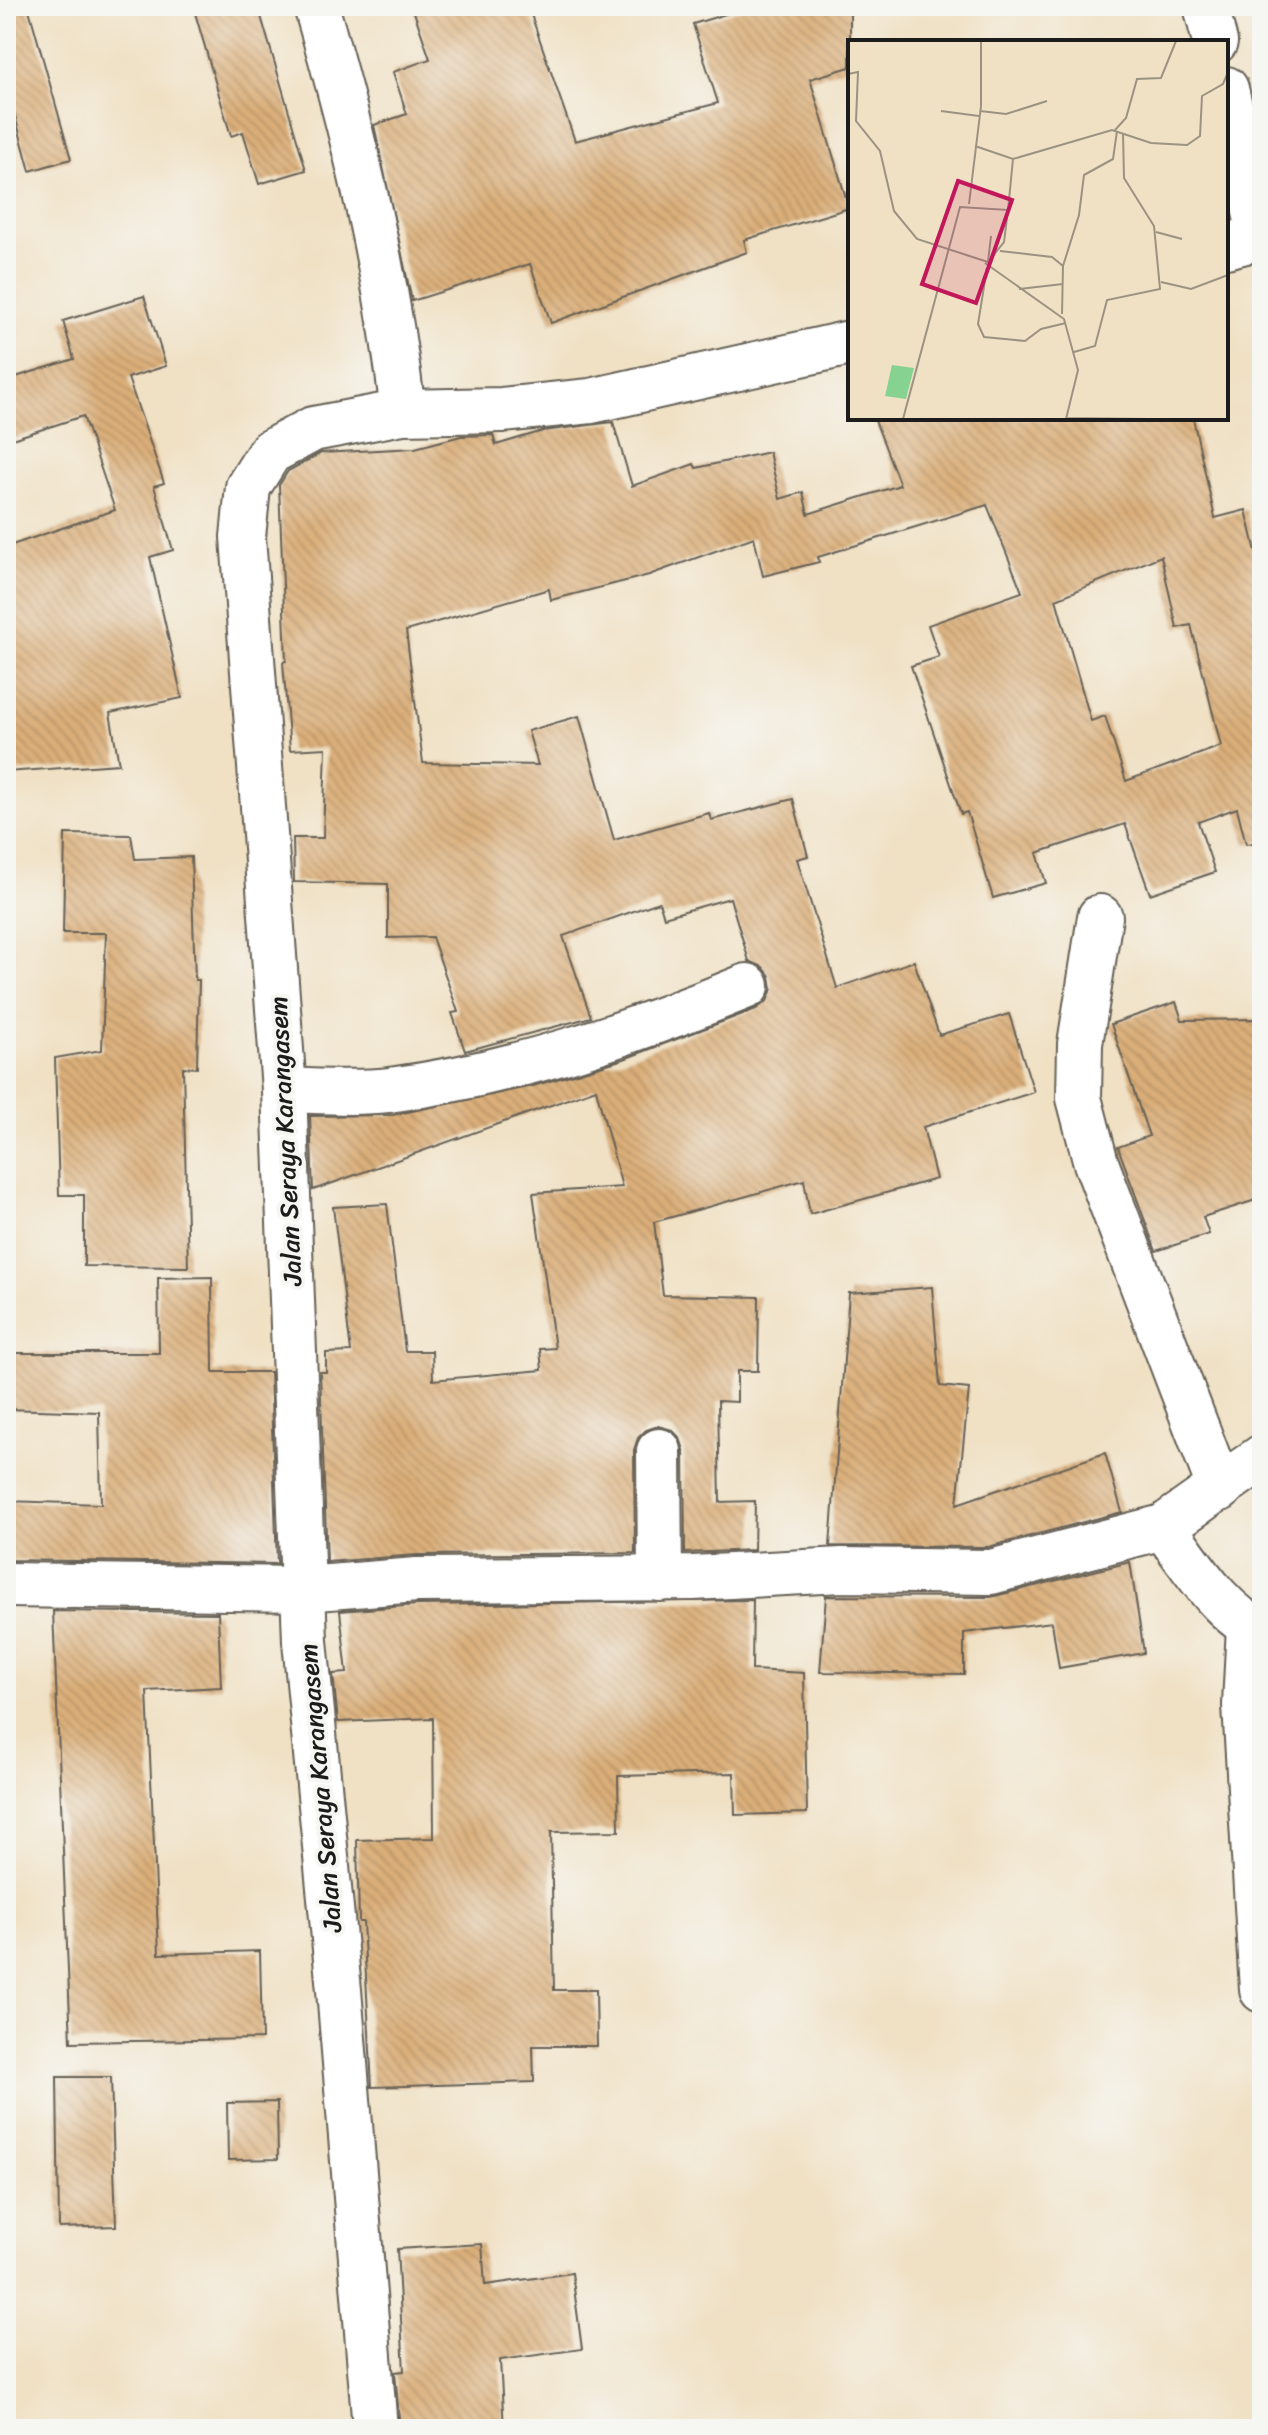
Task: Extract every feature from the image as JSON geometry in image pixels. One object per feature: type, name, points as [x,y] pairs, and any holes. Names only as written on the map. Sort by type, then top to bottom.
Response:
[{"type":"street","points":[[316,6],[368,195],[395,339],[403,412]]},
{"type":"street","points":[[1206,6],[1214,40]]},
{"type":"street","points":[[1228,97],[1262,238],[1228,246]]},
{"type":"street","name":"Jalan Seraya Karangasem","points":[[375,2429],[339,1990],[305,1641],[284,1090],[243,537],[248,487],[270,452],[313,429],[403,412],[502,410],[591,401],[848,343]]},
{"type":"street","points":[[1100,917],[1080,1044],[1079,1098],[1096,1163],[1220,1489]]},
{"type":"street","points":[[284,1090],[387,1090],[513,1065],[629,1032],[747,986]]},
{"type":"street","points":[[659,1451],[660,1579]]},
{"type":"street","points":[[6,1585],[304,1589],[417,1580],[660,1579],[842,1570],[991,1572],[1163,1527],[1262,1457]]},
{"type":"street","points":[[1163,1527],[1203,1579],[1256,1629],[1245,1705],[1262,1990]]},
{"type":"building","points":[[6,6],[28,6],[71,159],[30,171],[6,83]]},
{"type":"building","points":[[193,6],[258,6],[306,170],[259,184],[243,132],[231,136]]},
{"type":"building","points":[[412,6],[528,6],[575,141],[718,103],[693,24],[752,6],[850,6],[848,68],[810,79],[848,208],[744,240],[747,252],[551,323],[530,264],[412,301],[374,125],[407,114],[393,72],[430,59]]},
{"type":"building","points":[[144,296],[166,366],[128,378],[164,483],[154,486],[173,550],[150,557],[182,698],[110,713],[119,764],[6,772],[6,547],[115,510],[83,416],[6,441],[6,380],[74,359],[63,321]]},
{"type":"building","points":[[875,420],[1193,420],[1215,518],[1246,510],[1262,576],[1262,842],[1246,844],[1237,808],[1198,822],[1215,872],[1150,894],[1125,824],[1037,853],[1046,883],[993,898],[967,812],[961,814],[911,666],[939,657],[928,625],[1022,592],[987,505],[818,557],[819,562],[763,576],[754,537],[649,575],[551,600],[549,589],[406,631],[423,763],[538,765],[528,731],[579,716],[614,840],[709,813],[711,820],[793,799],[808,856],[797,859],[837,988],[914,961],[939,1035],[1009,1014],[1034,1092],[923,1127],[936,1179],[810,1214],[804,1180],[654,1222],[663,1295],[759,1297],[758,1371],[737,1371],[737,1402],[718,1401],[720,1502],[755,1501],[754,1550],[685,1553],[684,1450],[680,1438],[672,1430],[658,1426],[646,1430],[638,1438],[634,1450],[635,1553],[417,1555],[327,1562],[320,1372],[326,1372],[326,1353],[351,1352],[333,1207],[387,1204],[405,1351],[432,1351],[433,1380],[542,1370],[540,1349],[555,1348],[533,1193],[622,1187],[596,1089],[313,1190],[310,1116],[393,1115],[533,1086],[624,1059],[756,1009],[767,1001],[772,989],[770,976],[763,967],[749,961],[730,898],[664,917],[659,902],[563,936],[591,1017],[465,1051],[452,1013],[458,1012],[432,937],[388,938],[388,884],[294,882],[293,838],[323,838],[326,748],[290,750],[283,662],[286,661],[279,485],[288,471],[321,453],[415,448],[461,436],[493,435],[496,445],[543,431],[613,422],[632,486],[694,464],[696,468],[769,452],[780,499],[803,492],[808,514],[900,485]],"holes":[[[1161,556],[1177,628],[1191,625],[1221,746],[1126,781],[1105,716],[1091,721],[1056,599]]]},
{"type":"building","points":[[65,834],[131,835],[135,859],[191,857],[195,980],[199,980],[197,1068],[183,1067],[188,1267],[84,1266],[84,1195],[59,1195],[55,1058],[102,1050],[106,933],[63,933]]},
{"type":"building","points":[[1176,1002],[1182,1020],[1262,1019],[1262,1198],[1203,1217],[1209,1234],[1156,1251],[1118,1147],[1149,1136],[1111,1024]]},
{"type":"building","points":[[212,1277],[213,1372],[270,1372],[277,1564],[6,1560],[6,1501],[101,1504],[99,1412],[6,1409],[6,1353],[159,1353],[158,1278]]},
{"type":"building","points":[[932,1287],[940,1386],[969,1389],[957,1504],[1105,1453],[1122,1512],[988,1547],[830,1546],[849,1293]]},
{"type":"building","points":[[1130,1562],[1144,1653],[1059,1668],[1052,1622],[964,1633],[964,1674],[820,1672],[826,1596],[991,1597]]},
{"type":"building","points":[[753,1600],[752,1670],[804,1673],[807,1813],[735,1815],[734,1773],[618,1776],[619,1831],[551,1832],[554,1990],[596,1990],[597,2046],[533,2046],[534,2082],[372,2087],[363,1922],[359,1922],[357,1840],[434,1838],[433,1718],[338,1722],[333,1674],[347,1673],[340,1611],[418,1605]]},
{"type":"building","points":[[53,1611],[218,1613],[221,1687],[147,1691],[159,1954],[260,1951],[262,2039],[71,2042]]},
{"type":"building","points":[[57,2077],[111,2077],[116,2226],[59,2228]]},
{"type":"building","points":[[277,2102],[278,2159],[228,2160],[227,2103]]},
{"type":"building","points":[[482,2244],[485,2285],[572,2273],[582,2349],[500,2360],[504,2429],[400,2429],[395,2372],[404,2371],[397,2249]]}]
